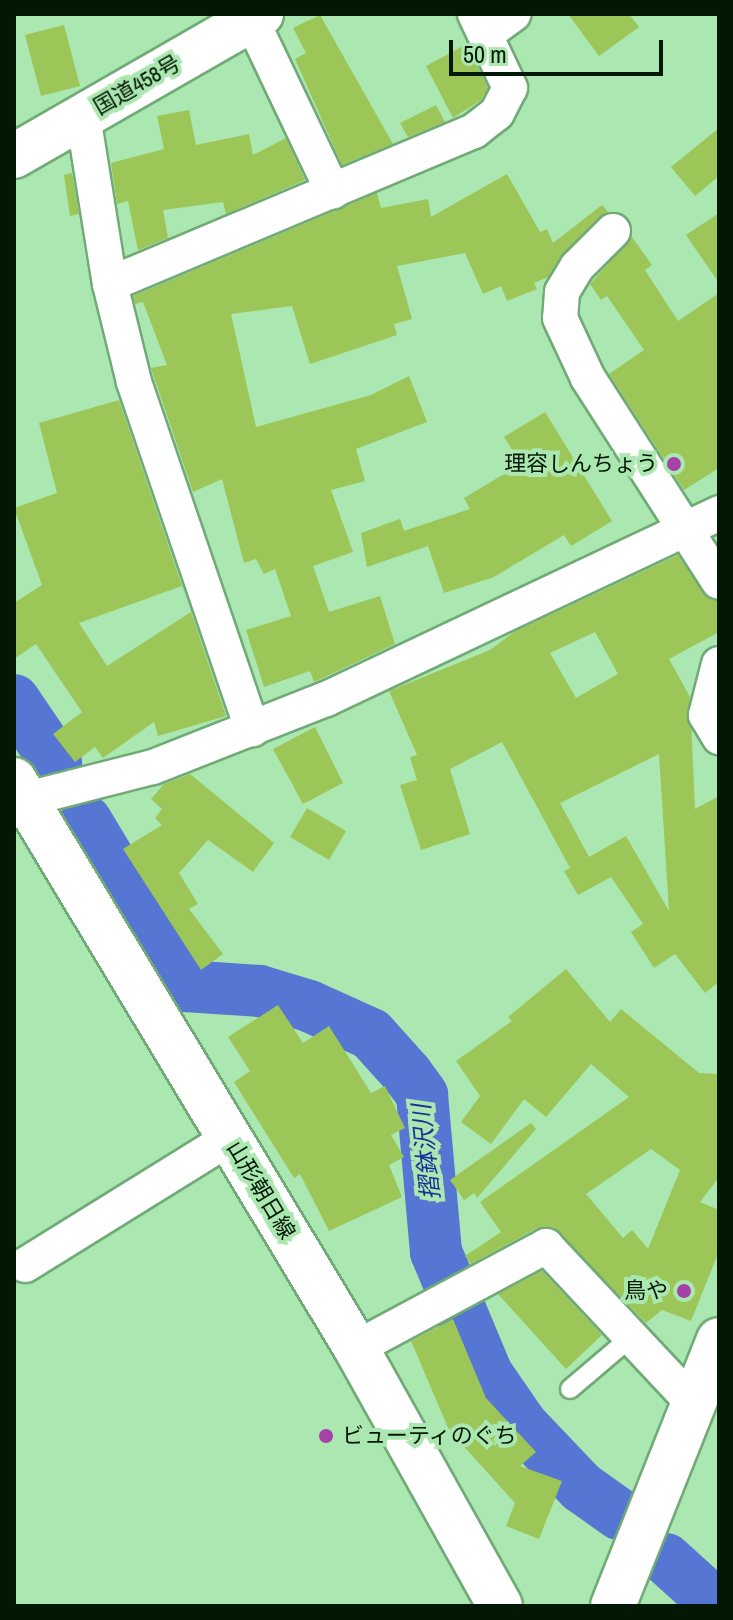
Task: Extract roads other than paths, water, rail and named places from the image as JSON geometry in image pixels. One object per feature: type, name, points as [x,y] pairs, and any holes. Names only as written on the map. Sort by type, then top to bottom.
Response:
[{"type":"main road","name":"国道458号","points":[[14,156],[256,17]]},
{"type":"main road","name":"山形朝日線","points":[[17,790],[356,1348],[500,1606]]},
{"type":"main road","points":[[613,1606],[719,1340]]},
{"type":"street","points":[[110,284],[474,131],[497,113],[510,88],[480,24],[514,14]]},
{"type":"street","points":[[256,17],[333,192]]},
{"type":"street","points":[[83,116],[110,284],[134,382],[252,729]]},
{"type":"street","points":[[613,231],[577,267],[562,292],[560,318],[588,378],[684,532],[719,582]]},
{"type":"street","points":[[17,790],[153,767],[252,729],[684,532],[719,513]]},
{"type":"street","points":[[719,664],[706,715],[719,737]]},
{"type":"street","points":[[25,1265],[230,1138]]},
{"type":"street","points":[[356,1348],[441,1299],[476,1286],[546,1246],[694,1404]]},
{"type":"lane","points":[[570,1389],[631,1337]]},
{"type":"waterway","name":"摺鉢沢川","points":[[14,700],[56,762]]},
{"type":"waterway","name":"摺鉢沢川","points":[[86,821],[185,986],[260,991],[309,1006],[371,1034],[407,1074],[422,1095],[436,1252],[487,1374],[522,1425],[581,1487],[619,1514]]},
{"type":"waterway","name":"摺鉢沢川","points":[[666,1559],[718,1606]]},
{"type":"place","name":"理容しんちょう","points":[[674,464]]},
{"type":"place","name":"鳥や","points":[[684,1291]]},
{"type":"place","name":"ビューティのぐち","points":[[326,1436]]}]
